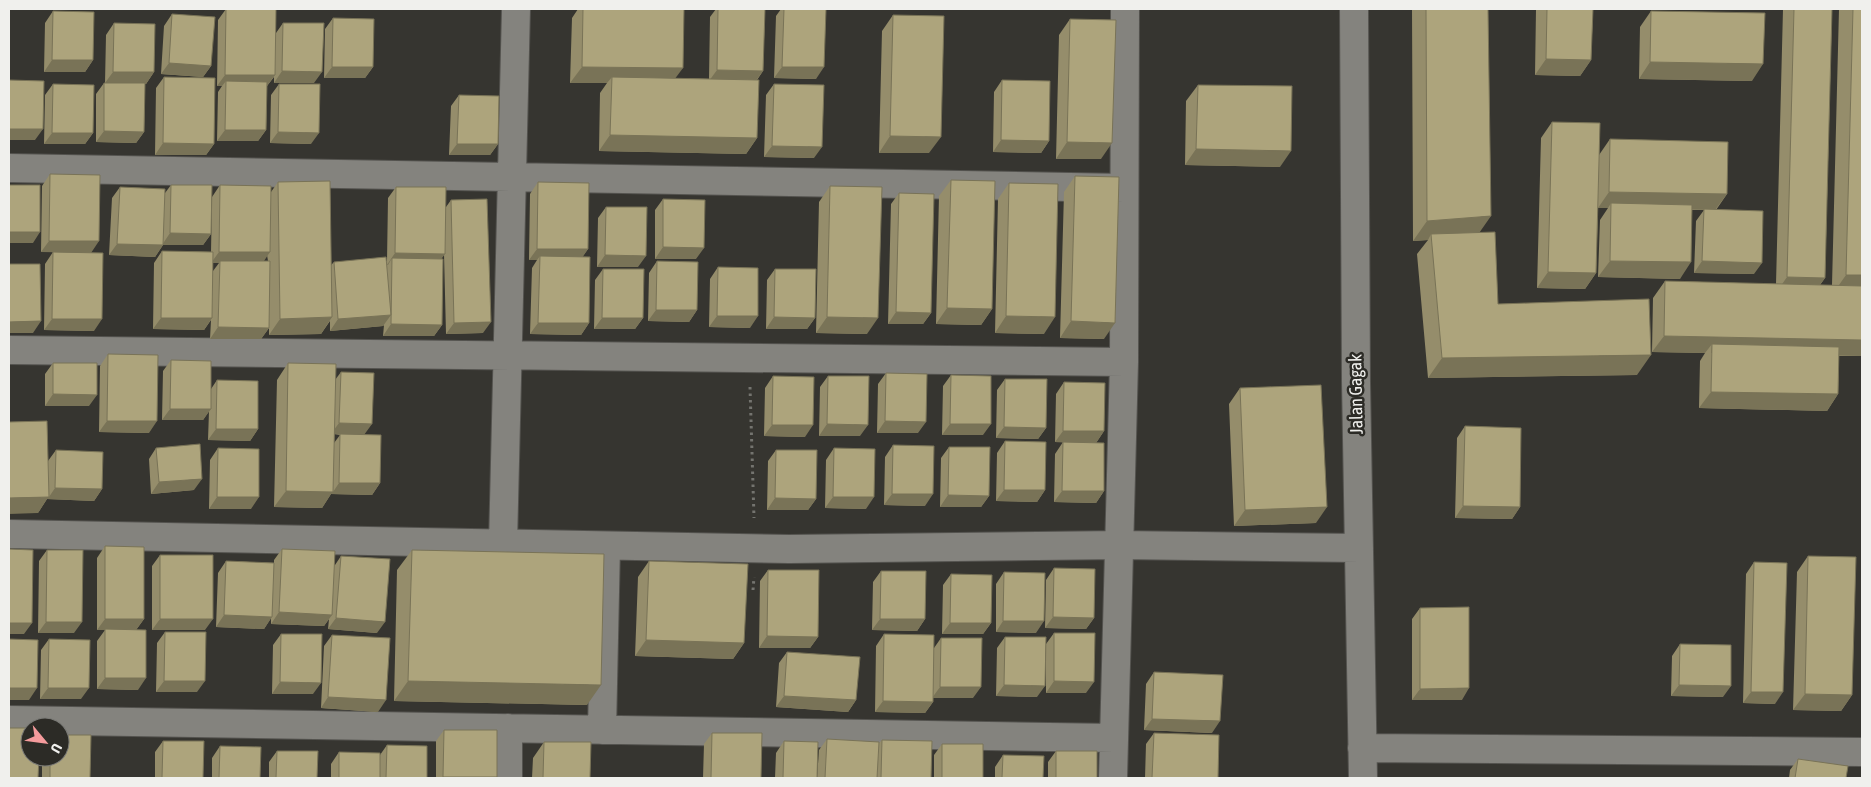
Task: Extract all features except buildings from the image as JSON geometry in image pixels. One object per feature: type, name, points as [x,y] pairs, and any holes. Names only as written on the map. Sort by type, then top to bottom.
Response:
[{"type":"street","points":[[503,544],[516,9]]},
{"type":"street","points":[[1113,778],[1124,362],[1125,9]]},
{"type":"street","name":"Jalan Gagak","points":[[1354,9],[1356,372],[1363,778]]},
{"type":"street","points":[[9,168],[1124,188]]},
{"type":"street","points":[[9,350],[507,357],[1124,362]]},
{"type":"street","points":[[9,534],[755,549],[1119,544],[1359,548]]},
{"type":"street","points":[[602,730],[606,546]]},
{"type":"street","points":[[9,720],[1114,738]]},
{"type":"street","points":[[508,728],[508,778]]},
{"type":"street","points":[[1362,748],[1862,752]]},
{"type":"path","points":[[749,359],[755,549],[754,590]]}]
